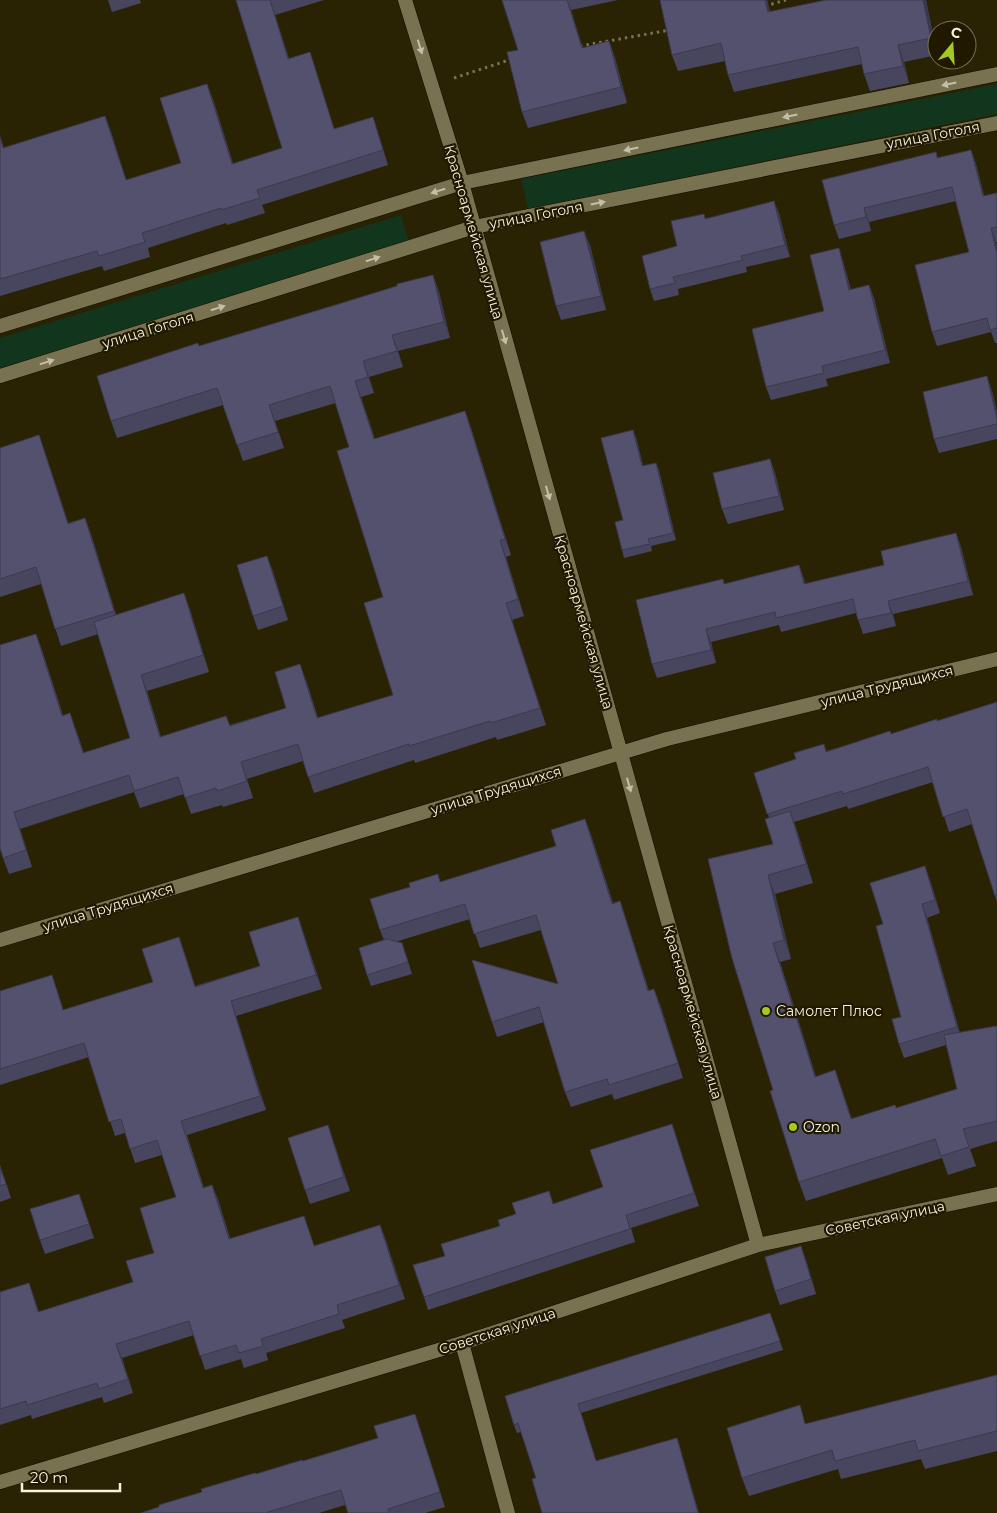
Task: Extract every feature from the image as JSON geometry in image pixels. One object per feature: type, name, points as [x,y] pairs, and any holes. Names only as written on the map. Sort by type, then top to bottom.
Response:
[{"type":"street","name":"Красноармейская улица","points":[[405,0],[462,183],[758,1245]]},
{"type":"street","points":[[0,326],[462,183],[997,74]]},
{"type":"street","name":"улица Гоголя","points":[[0,376],[474,227],[997,122]]},
{"type":"street","name":"улица Трудящихся","points":[[0,940],[620,752],[997,659]]},
{"type":"street","name":"Советская улица","points":[[0,1482],[462,1343],[758,1245],[997,1194]]},
{"type":"street","points":[[462,1343],[508,1513]]},
{"type":"path","points":[[760,7],[786,0]]},
{"type":"path","points":[[577,46],[679,28]]},
{"type":"path","points":[[432,86],[514,58]]},
{"type":"green space","points":[[997,84],[997,114],[528,209],[521,179]]},
{"type":"green space","points":[[401,215],[409,242],[0,369],[0,338]]},
{"type":"building","points":[[236,0],[270,0],[288,59],[310,52],[334,129],[373,117],[383,150],[257,190],[260,198],[221,210],[221,208],[142,233],[145,242],[99,256],[97,251],[0,279],[0,137],[3,148],[105,116],[126,180],[181,163],[160,98],[207,84],[232,164],[282,148]]},
{"type":"building","points":[[502,0],[567,0],[582,48],[609,41],[621,87],[522,112],[507,52],[518,50]]},
{"type":"building","points":[[660,0],[765,0],[768,12],[826,0],[923,0],[927,20],[927,39],[898,45],[903,66],[864,74],[858,47],[728,75],[721,43],[672,55]]},
{"type":"building","points":[[971,150],[983,196],[997,193],[997,227],[991,228],[997,254],[997,328],[990,330],[987,318],[932,332],[915,265],[969,252],[952,187],[864,208],[866,217],[834,225],[822,180],[936,152],[937,158]]},
{"type":"building","points":[[774,201],[785,245],[741,256],[743,260],[673,277],[675,283],[650,289],[642,256],[677,246],[671,221],[704,214],[705,219]]},
{"type":"building","points":[[584,231],[601,296],[556,306],[540,242]]},
{"type":"building","points":[[839,248],[849,290],[869,285],[885,350],[822,366],[824,373],[766,387],[752,329],[824,311],[810,255]]},
{"type":"building","points":[[433,275],[444,322],[392,335],[397,351],[363,361],[368,377],[355,381],[374,439],[465,411],[505,539],[500,540],[518,599],[506,603],[540,708],[409,746],[409,744],[308,777],[298,744],[241,762],[247,781],[217,791],[216,788],[185,798],[178,777],[134,791],[129,775],[14,812],[26,850],[3,858],[0,848],[0,645],[36,634],[62,716],[70,713],[83,753],[130,738],[94,622],[184,593],[203,655],[141,675],[160,737],[226,716],[230,726],[286,708],[275,672],[300,664],[317,718],[393,695],[364,603],[383,597],[337,451],[349,447],[330,386],[269,405],[278,432],[237,445],[217,388],[111,421],[97,376],[198,343],[199,346],[397,286],[397,284]]},
{"type":"building","points":[[987,376],[997,424],[934,439],[923,392]]},
{"type":"building","points":[[633,430],[642,466],[656,463],[673,533],[648,539],[650,544],[622,550],[615,522],[623,520],[601,438]]},
{"type":"building","points":[[39,435],[68,524],[85,518],[114,611],[55,629],[36,567],[0,579],[0,448]]},
{"type":"building","points":[[770,459],[779,496],[722,509],[713,473]]},
{"type":"building","points":[[956,533],[968,581],[888,601],[891,613],[858,620],[853,599],[776,618],[775,612],[706,629],[711,650],[652,664],[636,600],[723,579],[724,584],[799,565],[804,584],[884,565],[881,551]]},
{"type":"building","points":[[267,556],[283,606],[253,616],[237,565]]},
{"type":"building","points":[[997,702],[997,895],[995,896],[967,809],[943,817],[928,767],[843,794],[842,791],[767,814],[754,773],[796,759],[794,753],[824,744],[826,752],[890,731],[891,734]]},
{"type":"building","points":[[790,811],[806,864],[768,875],[784,940],[773,943],[815,1077],[835,1070],[851,1119],[895,1105],[896,1108],[957,1089],[944,1035],[997,1026],[997,1121],[963,1129],[969,1147],[941,1156],[935,1139],[799,1182],[770,1091],[773,1090],[732,958],[708,859],[773,844],[765,819]]},
{"type":"building","points":[[585,819],[612,904],[620,901],[648,991],[654,989],[678,1063],[609,1085],[607,1079],[565,1092],[539,1007],[492,1022],[472,960],[558,984],[536,915],[474,934],[465,904],[380,930],[370,899],[410,887],[409,883],[438,874],[440,882],[556,846],[551,830]]},
{"type":"building","points":[[925,866],[935,900],[922,904],[957,1027],[899,1044],[892,1019],[901,1017],[876,926],[883,924],[870,883]]},
{"type":"building","points":[[298,917],[316,975],[231,1001],[260,1096],[181,1121],[203,1188],[212,1185],[229,1239],[304,1216],[314,1246],[380,1225],[399,1285],[337,1305],[339,1314],[261,1339],[263,1346],[239,1353],[236,1345],[200,1356],[189,1321],[116,1344],[128,1379],[99,1389],[97,1383],[27,1405],[26,1401],[0,1409],[0,1292],[29,1283],[38,1312],[133,1282],[126,1261],[154,1253],[140,1208],[176,1197],[157,1140],[130,1149],[121,1119],[109,1122],[84,1043],[0,1069],[0,991],[52,975],[63,1010],[153,982],[142,949],[179,937],[195,987],[260,966],[249,932]]},
{"type":"building","points":[[387,939],[402,943],[408,962],[367,975],[359,948]]},
{"type":"building","points":[[672,1124],[694,1193],[626,1215],[630,1229],[424,1297],[413,1265],[445,1256],[441,1244],[500,1226],[498,1220],[516,1214],[512,1203],[549,1191],[553,1204],[603,1187],[590,1150]]},
{"type":"building","points":[[328,1125],[344,1177],[305,1190],[288,1138]]},
{"type":"building","points":[[0,1167],[6,1184],[0,1186]]},
{"type":"building","points":[[79,1194],[89,1224],[40,1240],[30,1209]]},
{"type":"building","points":[[801,1246],[811,1279],[775,1291],[765,1257]]},
{"type":"building","points":[[770,1313],[780,1341],[578,1404],[596,1461],[677,1438],[698,1513],[542,1513],[532,1479],[536,1478],[518,1423],[514,1425],[505,1396]]},
{"type":"building","points":[[997,1375],[997,1431],[918,1451],[915,1440],[835,1461],[832,1450],[742,1478],[727,1428],[800,1405],[805,1424]]},
{"type":"building","points":[[415,1414],[440,1492],[388,1509],[389,1513],[348,1513],[341,1490],[268,1513],[141,1513],[159,1507],[159,1505],[202,1492],[201,1489],[378,1438],[374,1426]]},
{"type":"place","name":"Самолет Плюс","points":[[766,1011]]},
{"type":"place","name":"Ozon","points":[[793,1127]]}]
